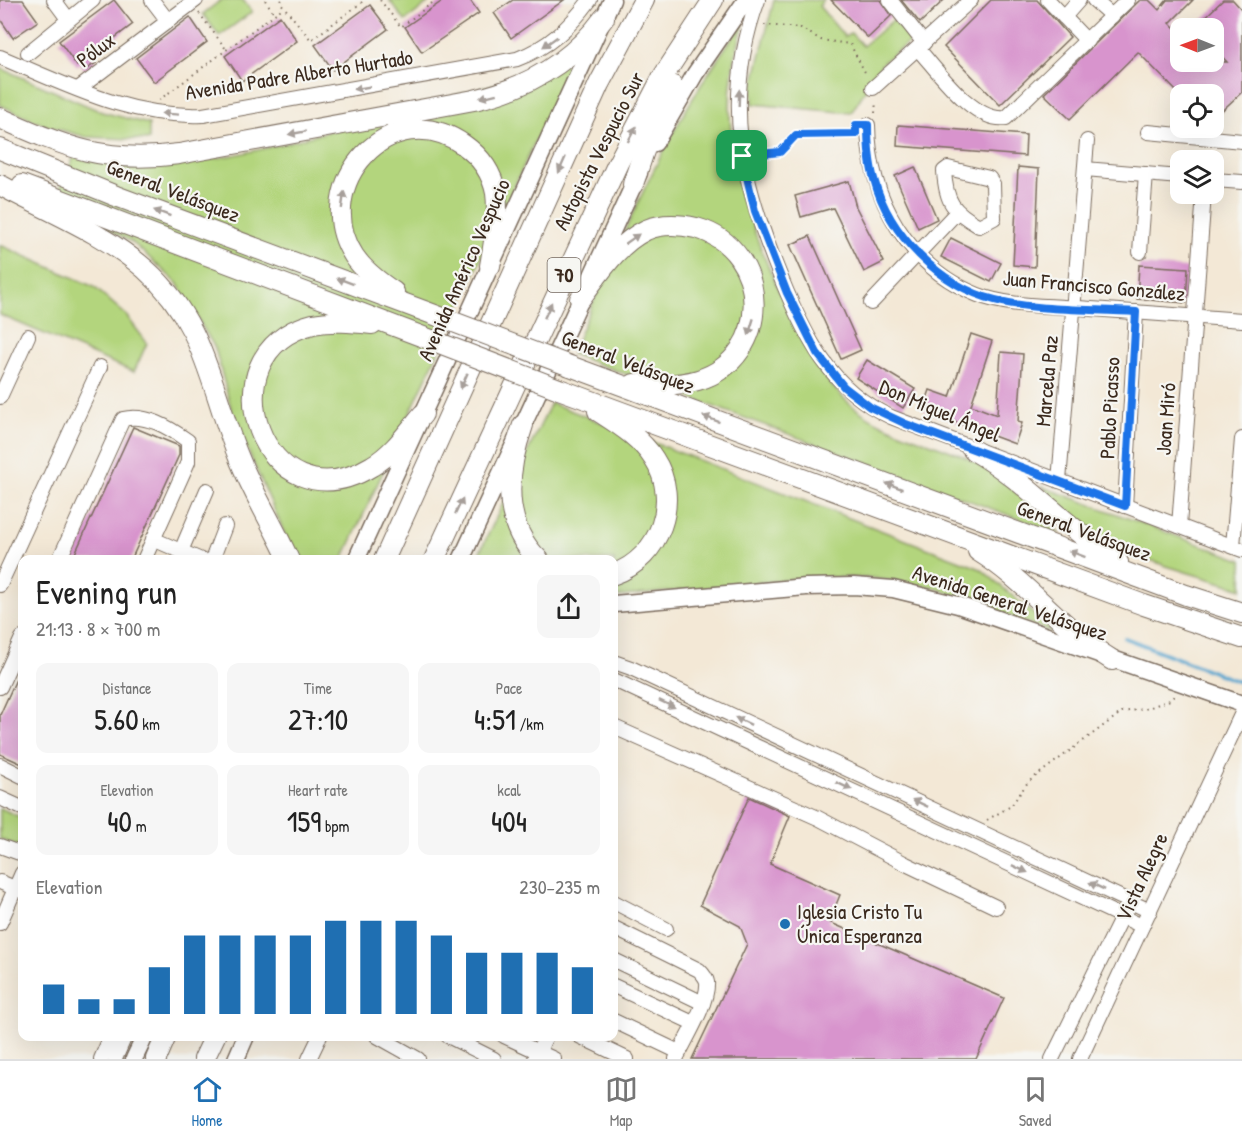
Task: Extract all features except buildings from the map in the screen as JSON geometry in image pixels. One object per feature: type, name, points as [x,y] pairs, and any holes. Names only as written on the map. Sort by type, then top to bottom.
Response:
[{"type":"highway","name":"Autopista Vespucio Sur","points":[[386,555],[599,84],[645,0]]},
{"type":"highway","name":"Autopista Vespucio Sur","points":[[436,555],[612,173],[662,78],[713,0]]},
{"type":"highway","points":[[633,184],[661,109],[718,0]]},
{"type":"highway","points":[[0,118],[65,146],[100,155],[143,158],[178,154],[465,102],[510,90],[558,64],[588,38],[604,18]]},
{"type":"highway","points":[[419,309],[368,273],[354,255],[345,236],[341,214],[347,182],[362,155],[380,141],[399,133],[428,131],[461,143],[479,158],[490,175],[496,201],[490,266]]},
{"type":"highway","name":"General Velásquez","points":[[0,149],[116,196],[615,383],[1151,582],[1242,613]]},
{"type":"highway","points":[[0,176],[560,389],[1242,638]]},
{"type":"highway","points":[[0,185],[118,249],[155,278],[176,302],[206,357],[246,477],[286,555]]},
{"type":"highway","points":[[580,299],[622,246],[647,230],[663,225],[690,226],[710,233],[729,246],[747,269],[755,301],[753,324],[744,344],[725,366],[714,374],[687,382],[615,383]]},
{"type":"highway","points":[[396,326],[325,322],[302,327],[283,338],[269,353],[256,381],[253,401],[258,431],[273,457],[289,469],[319,479],[341,478],[361,472],[379,462],[423,414]]},
{"type":"highway","points":[[560,389],[596,410],[637,440],[654,458],[664,484],[665,512],[657,538],[640,560],[618,572]]},
{"type":"highway","points":[[523,424],[513,459],[510,505],[518,534],[535,555]]},
{"type":"highway","points":[[973,450],[1016,477],[1092,544],[1151,582]]},
{"type":"highway","points":[[942,530],[1018,580],[1076,634],[1112,660]]},
{"type":"highway","points":[[156,1059],[164,1041]]},
{"type":"highway","points":[[204,1059],[213,1041]]},
{"type":"main road","name":"Avenida Américo Vespucio","points":[[358,555],[612,0]]},
{"type":"main road","points":[[463,555],[633,184],[684,92],[746,0]]},
{"type":"main road","name":"Avenida General Velásquez","points":[[618,604],[806,587],[886,588],[944,600],[1182,686],[1242,704]]},
{"type":"main road","points":[[134,1059],[143,1041]]},
{"type":"main road","points":[[236,1059],[244,1041]]},
{"type":"street","points":[[54,0],[68,19]]},
{"type":"street","points":[[28,52],[93,0]]},
{"type":"street","points":[[152,0],[168,21]]},
{"type":"street","name":"Avenida Padre Alberto Hurtado","points":[[0,57],[136,110],[169,115],[203,115],[494,65],[529,55],[553,41],[576,19],[590,0]]},
{"type":"street","name":"Don Miguel Ángel","points":[[758,0],[750,25],[739,100],[742,156],[751,197],[762,230],[787,293],[822,363],[844,387],[870,407],[973,450],[1238,548]]},
{"type":"street","points":[[890,0],[921,46],[977,112],[996,120],[1006,118],[1128,0]]},
{"type":"street","points":[[873,88],[971,0]]},
{"type":"street","points":[[1048,0],[1087,41]]},
{"type":"street","points":[[1064,17],[1079,0]]},
{"type":"street","points":[[1094,0],[1112,16]]},
{"type":"street","name":"Pólux","points":[[78,89],[194,2]]},
{"type":"street","name":"Juan Francisco González","points":[[868,125],[871,169],[879,193],[894,222],[918,253],[940,273],[979,295],[1011,303],[1242,320]]},
{"type":"street","points":[[1148,132],[1242,141]]},
{"type":"street","name":"Marcela Paz","points":[[1059,481],[1087,141]]},
{"type":"street","points":[[948,168],[989,178],[993,184],[994,219],[979,226],[956,213],[945,186],[944,171],[948,168]]},
{"type":"street","points":[[1085,169],[1170,176]]},
{"type":"street","points":[[1140,252],[1146,174]]},
{"type":"street","points":[[1224,181],[1242,182]]},
{"type":"street","name":"Joan Miró","points":[[1179,526],[1203,204]]},
{"type":"street","points":[[871,303],[956,213]]},
{"type":"street","name":"Pablo Picasso","points":[[1125,506],[1136,312]]},
{"type":"street","points":[[0,397],[28,336]]},
{"type":"street","points":[[0,585],[100,367]]},
{"type":"street","points":[[61,555],[123,419],[129,418],[166,426],[188,441],[188,462],[146,555]]},
{"type":"street","points":[[1238,548],[1242,439]]},
{"type":"street","points":[[181,551],[207,490]]},
{"type":"street","points":[[214,555],[225,526]]},
{"type":"street","points":[[153,539],[190,555]]},
{"type":"street","points":[[0,687],[18,647]]},
{"type":"street","points":[[618,663],[1150,911]]},
{"type":"street","points":[[618,682],[1142,926]]},
{"type":"street","name":"Vista Alegre","points":[[1080,1059],[1242,713]]},
{"type":"street","points":[[618,729],[818,818],[996,907]]},
{"type":"street","points":[[0,765],[18,774]]},
{"type":"street","points":[[0,798],[18,806]]},
{"type":"street","points":[[0,846],[18,853]]},
{"type":"street","points":[[0,882],[18,889]]},
{"type":"street","points":[[0,922],[18,891]]},
{"type":"street","points":[[1052,1059],[1130,902]]},
{"type":"street","points":[[618,905],[666,930]]},
{"type":"street","points":[[618,930],[699,970],[707,982],[703,1003],[678,1055],[618,1023]]},
{"type":"street","points":[[618,962],[703,1003]]},
{"type":"street","points":[[618,988],[693,1023]]},
{"type":"street","points":[[101,1059],[109,1041]]},
{"type":"street","points":[[115,1059],[123,1041]]},
{"type":"street","points":[[309,1059],[318,1041]]},
{"type":"street","points":[[383,1041],[401,1055],[418,1059]]},
{"type":"street","points":[[458,1041],[494,1059]]},
{"type":"street","points":[[512,1041],[536,1055],[554,1059]]},
{"type":"street","points":[[536,1055],[543,1041]]},
{"type":"street","points":[[589,1041],[627,1059]]},
{"type":"path","points":[[265,0],[275,14]]},
{"type":"path","points":[[282,0],[280,2],[311,40],[365,0]]},
{"type":"path","points":[[380,0],[401,27],[436,0]]},
{"type":"path","points":[[194,2],[227,50]]},
{"type":"path","points":[[159,100],[284,7]]},
{"type":"path","points":[[742,156],[780,152],[796,135],[856,134],[856,125],[868,125],[875,114],[873,88],[850,44],[821,40],[801,28],[750,25]]},
{"type":"path","points":[[978,831],[984,821],[1011,806],[1028,782],[1102,726],[1122,712],[1145,710],[1170,700],[1182,686]]},
{"type":"green space","points":[[221,0],[243,0],[252,12],[219,36],[203,14]]},
{"type":"green space","points":[[389,0],[432,0],[405,21]]},
{"type":"green space","points":[[774,0],[824,0],[819,6],[845,37],[851,33],[863,46],[893,20],[912,40],[883,62],[851,113],[753,104],[752,89]]},
{"type":"green space","points":[[744,22],[733,68],[730,106],[736,168],[753,229],[790,314],[815,362],[839,394],[864,414],[894,430],[958,454],[985,468],[1019,494],[1060,534],[571,354],[647,183],[692,100]]},
{"type":"green space","points":[[571,63],[345,555],[294,555],[234,419],[215,348],[177,283],[132,242],[54,200],[74,157],[111,164],[149,165],[188,162],[266,148]]},
{"type":"green space","points":[[0,68],[102,112],[149,124],[149,140],[86,137],[44,125],[0,105]]},
{"type":"green space","points":[[0,245],[94,287],[126,315],[147,343],[134,372],[0,315]]},
{"type":"green space","points":[[551,403],[981,569],[1057,634],[932,587],[873,578],[814,577],[618,597],[618,555],[478,555]]},
{"type":"green space","points":[[1043,487],[1242,560],[1242,589],[1160,564],[1106,541],[1061,509]]},
{"type":"green space","points":[[0,808],[18,816],[18,847],[0,839]]},
{"type":"waterway","points":[[1125,638],[1242,683]]},
{"type":"place","name":"Iglesia Cristo Tu Única Esperanza","points":[[785,924]]},
{"type":"route","points":[[856,125],[868,125],[871,169],[884,204],[894,222],[918,253],[952,282],[979,295],[1011,303],[1136,312],[1125,506],[906,424],[870,407],[844,387],[822,363],[787,293],[755,211],[742,156],[780,152],[796,135],[856,134],[856,125]]}]
